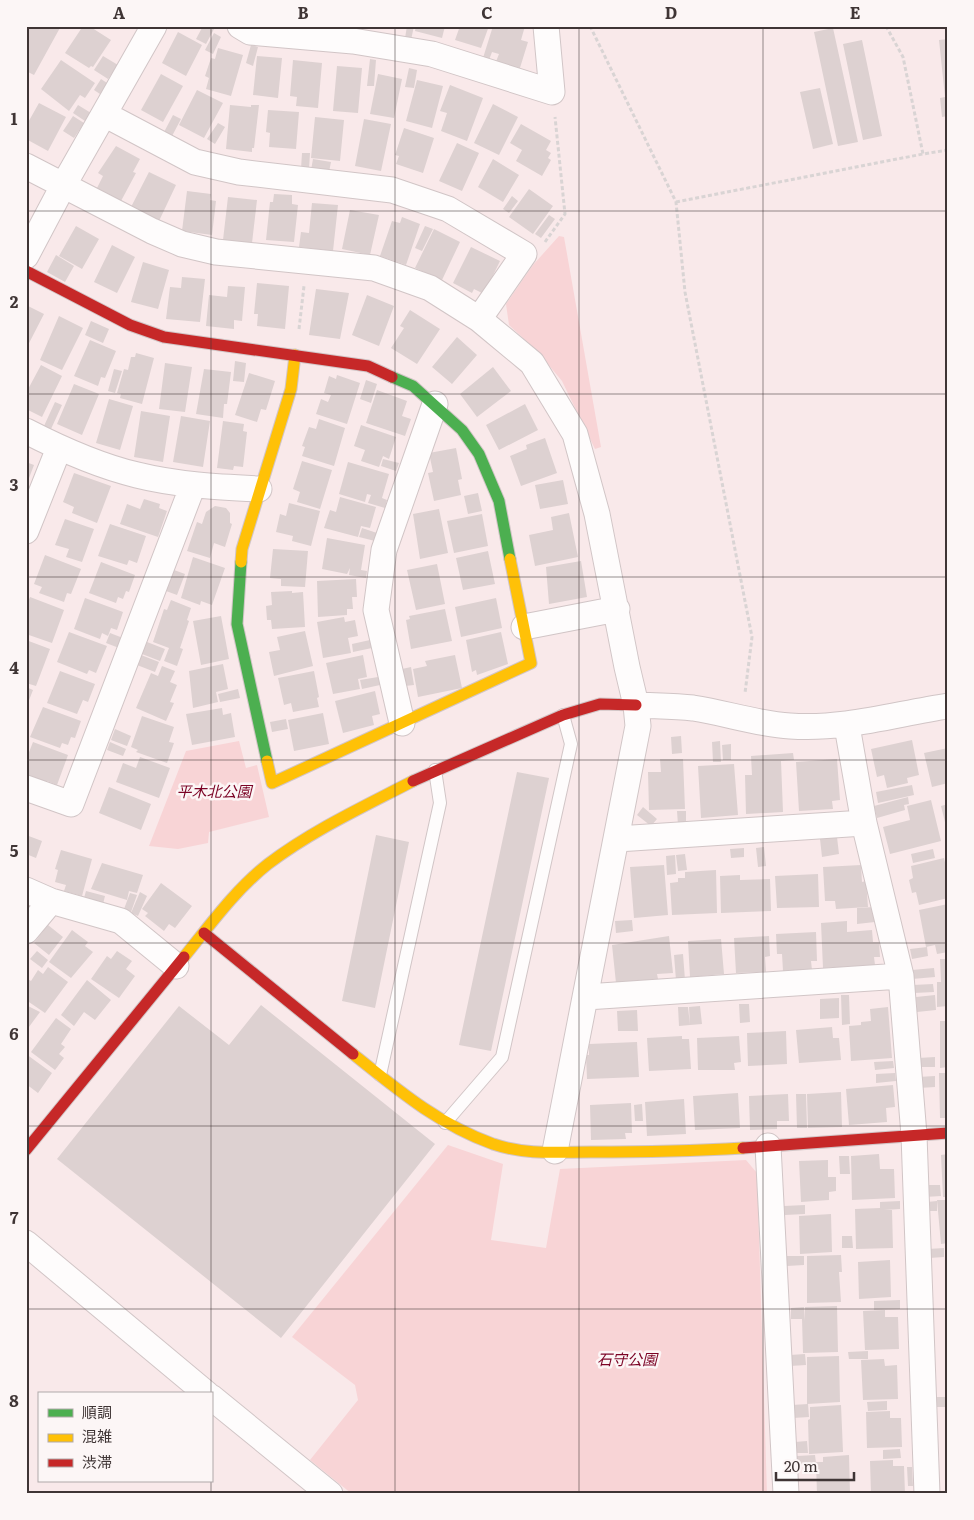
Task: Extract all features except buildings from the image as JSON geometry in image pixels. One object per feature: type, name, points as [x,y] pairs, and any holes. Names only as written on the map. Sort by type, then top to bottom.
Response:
[{"type":"street","points":[[26,256],[63,186],[154,26]]},
{"type":"street","points":[[240,26],[250,32],[353,41],[432,54],[552,92],[546,26]]},
{"type":"street","points":[[104,114],[195,162],[239,172],[322,181],[402,193],[448,209],[524,254],[479,319]]},
{"type":"street","points":[[26,166],[152,231],[182,244],[216,252],[374,268],[430,288],[479,319],[532,363],[575,434],[596,514],[617,609],[636,705],[638,726],[555,1151]]},
{"type":"street","points":[[26,272],[130,325],[164,337],[202,344],[295,355],[368,366],[413,386],[462,430],[480,454],[499,501],[531,663],[272,783],[237,624],[242,549],[291,389],[295,355]]},
{"type":"street","points":[[402,723],[376,610],[384,550],[434,404]]},
{"type":"street","points":[[26,431],[59,448],[136,475],[193,485],[259,490]]},
{"type":"street","points":[[26,531],[59,448]]},
{"type":"street","points":[[26,788],[72,804],[193,485]]},
{"type":"street","points":[[524,627],[617,609]]},
{"type":"street","points":[[26,1150],[234,897],[267,865],[323,827],[435,770],[563,715],[600,704],[693,708],[742,720],[791,726],[847,726],[897,714],[948,706]]},
{"type":"street","points":[[847,726],[864,823],[901,976],[914,1135],[927,1494]]},
{"type":"street","points":[[617,839],[864,823]]},
{"type":"street","points":[[26,890],[51,901],[121,921],[176,966]]},
{"type":"street","points":[[26,931],[51,901]]},
{"type":"street","points":[[204,933],[419,1107],[445,1123],[480,1140],[522,1152],[624,1153],[768,1146],[948,1132]]},
{"type":"street","points":[[586,997],[901,976]]},
{"type":"street","points":[[768,1146],[786,1494]]},
{"type":"street","points":[[26,1243],[205,1392]]},
{"type":"street","points":[[212,1398],[330,1494]]},
{"type":"lane","points":[[445,1123],[502,1057],[571,744],[563,715]]},
{"type":"lane","points":[[380,1075],[440,803],[435,770]]},
{"type":"path","points":[[590,26],[676,202],[685,292],[752,638],[742,720]]},
{"type":"path","points":[[886,26],[903,57],[922,154]]},
{"type":"path","points":[[524,254],[542,246],[565,214],[552,92]]},
{"type":"path","points":[[676,202],[948,150]]},
{"type":"path","points":[[295,355],[307,260]]},
{"type":"green space","points":[[559,236],[564,237],[601,447],[595,449],[562,381],[537,351],[509,325],[506,304],[533,265]]},
{"type":"green space","name":"平木北公園","points":[[239,741],[246,768],[257,765],[269,817],[209,832],[208,843],[178,849],[149,846],[186,751]]},
{"type":"green space","name":"石守公園","points":[[448,1145],[503,1164],[491,1240],[546,1248],[560,1169],[746,1160],[757,1173],[767,1494],[352,1494],[310,1460],[358,1400],[355,1385],[292,1337]]},
{"type":"traffic: fast","points":[[392,377],[413,386],[462,430],[479,454],[499,501],[510,559]]},
{"type":"traffic: fast","points":[[241,562],[237,624],[267,761]]},
{"type":"traffic: slow","points":[[241,562],[242,549],[291,389],[295,355]]},
{"type":"traffic: slow","points":[[267,761],[272,783],[531,663],[510,559]]},
{"type":"traffic: slow","points":[[184,957],[234,896],[268,864],[320,830],[413,781]]},
{"type":"traffic: slow","points":[[353,1054],[436,1116],[473,1136],[505,1148],[554,1152],[743,1148]]},
{"type":"traffic: jam","points":[[26,271],[130,325],[164,337],[368,366],[392,377]]},
{"type":"traffic: jam","points":[[413,781],[563,715],[600,704],[636,705]]},
{"type":"traffic: jam","points":[[204,933],[353,1054]]},
{"type":"traffic: jam","points":[[26,1150],[184,957]]},
{"type":"traffic: jam","points":[[743,1148],[948,1133]]}]
